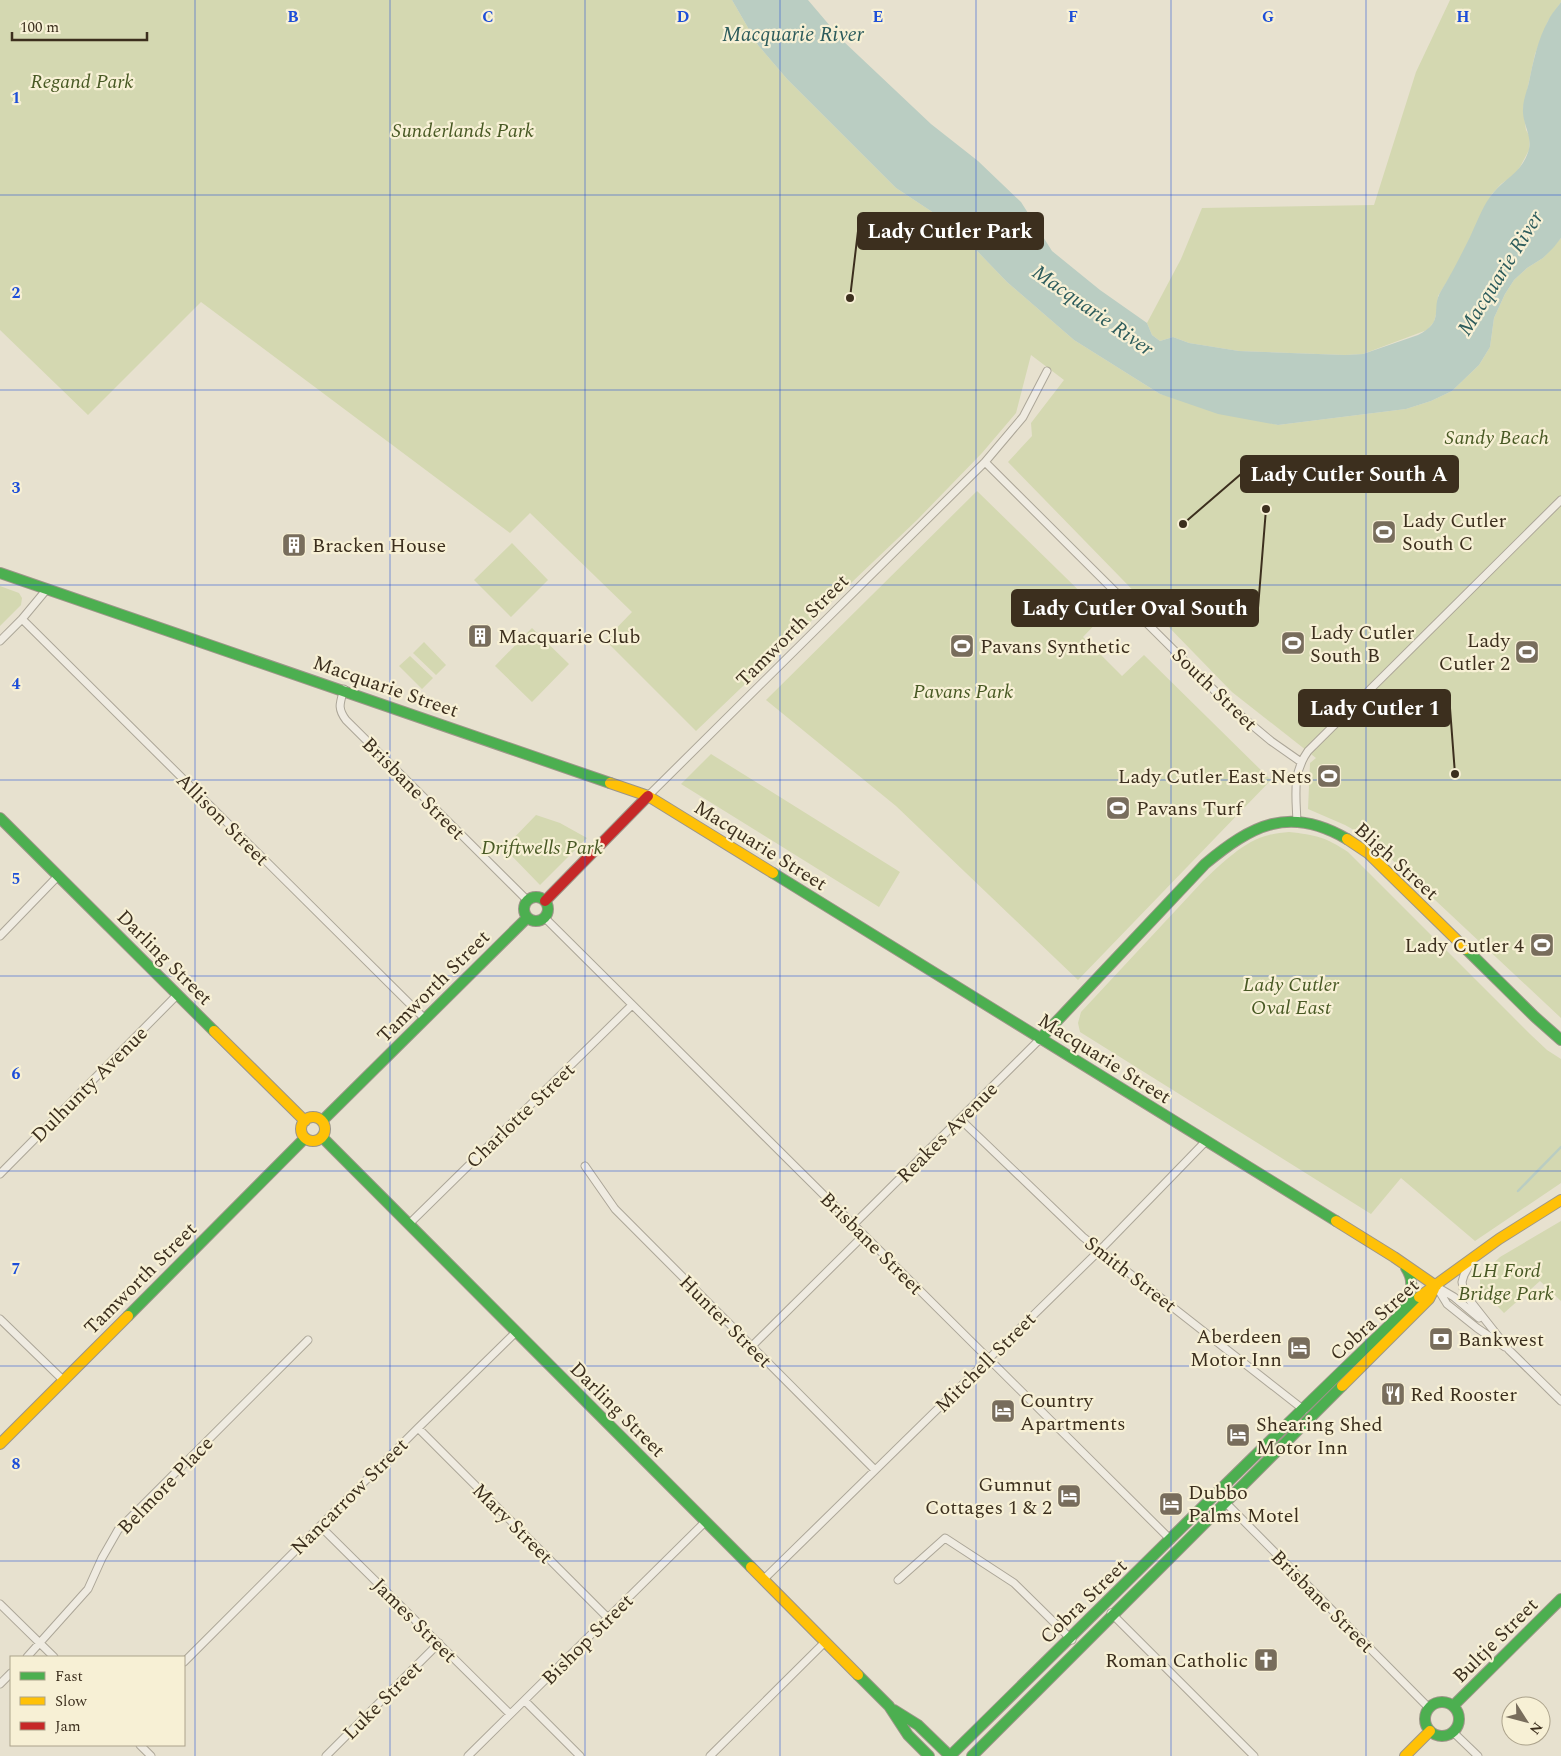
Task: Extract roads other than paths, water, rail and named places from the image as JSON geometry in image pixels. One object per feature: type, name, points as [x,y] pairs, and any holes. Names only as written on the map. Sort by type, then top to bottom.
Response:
[{"type":"main road","name":"Macquarie Street","points":[[0,573],[344,689],[648,796],[1394,1257],[1436,1286]]},
{"type":"main road","name":"Tamworth Street","points":[[545,901],[648,796]]},
{"type":"main road","name":"Darling Street","points":[[0,818],[305,1121]]},
{"type":"main road","name":"Bligh Street","points":[[1040,1039],[1205,864],[1223,848],[1260,826],[1277,822],[1297,822],[1324,826],[1340,833],[1368,853],[1522,1005],[1561,1040]]},
{"type":"main road","points":[[538,897],[545,901],[548,908],[545,918],[534,922],[527,918],[523,911],[527,900],[538,897]]},
{"type":"main road","name":"Tamworth Street","points":[[322,1121],[527,918]]},
{"type":"main road","points":[[312,1118],[322,1121],[325,1128],[322,1137],[312,1141],[305,1138],[302,1128],[305,1121],[312,1118]]},
{"type":"main road","name":"Darling Street","points":[[322,1137],[888,1706],[908,1735],[929,1756]]},
{"type":"main road","name":"Tamworth Street","points":[[0,1444],[305,1138]]},
{"type":"main road","points":[[1436,1286],[1480,1253],[1561,1200]]},
{"type":"main road","points":[[1394,1257],[1408,1271],[1413,1281],[1411,1293],[1396,1319]]},
{"type":"main road","name":"Cobra Street","points":[[950,1756],[1218,1494],[1302,1408],[1422,1294],[1436,1286]]},
{"type":"main road","name":"Cobra Street","points":[[972,1756],[1429,1299],[1436,1286]]},
{"type":"main road","name":"Bultje Street","points":[[1453,1706],[1561,1599]]},
{"type":"main road","points":[[1438,1702],[1453,1706],[1459,1716],[1459,1722],[1453,1732],[1444,1736],[1430,1731],[1425,1722],[1426,1712],[1429,1708],[1438,1702]]},
{"type":"main road","name":"Darling Street","points":[[888,1706],[918,1725],[950,1756]]},
{"type":"main road","points":[[1405,1756],[1430,1731]]},
{"type":"street","name":"Tamworth Street","points":[[648,796],[985,462],[1023,417],[1047,370]]},
{"type":"street","name":"South Street","points":[[985,462],[1234,710],[1270,741],[1301,762]]},
{"type":"street","points":[[1297,822],[1297,774],[1301,762],[1317,742],[1561,500]]},
{"type":"street","points":[[0,641],[22,619],[47,589]]},
{"type":"street","name":"Allison Street","points":[[22,619],[425,1019]]},
{"type":"street","name":"Brisbane Street","points":[[344,689],[339,705],[346,720],[527,900]]},
{"type":"street","points":[[0,936],[58,876]]},
{"type":"street","name":"Brisbane Street","points":[[545,918],[1171,1540]]},
{"type":"street","name":"Dulhunty Avenue","points":[[0,1174],[178,994]]},
{"type":"street","name":"Charlotte Street","points":[[409,1224],[632,1006]]},
{"type":"street","name":"Reakes Avenue","points":[[854,1225],[1040,1039]]},
{"type":"street","name":"Smith Street","points":[[960,1119],[1099,1250],[1312,1417]]},
{"type":"street","name":"Mitchell Street","points":[[763,1580],[1099,1250],[1206,1141]]},
{"type":"street","name":"Hunter Street","points":[[585,1166],[614,1209],[875,1470]]},
{"type":"street","points":[[752,1346],[864,1235]]},
{"type":"street","name":"Macquarie Street","points":[[1480,1253],[1464,1275],[1462,1288],[1468,1299],[1509,1350],[1561,1401]]},
{"type":"street","name":"Macquarie Street","points":[[1436,1286],[1454,1297],[1496,1333]]},
{"type":"street","name":"Macquarie Street","points":[[1436,1286],[1447,1304],[1509,1350]]},
{"type":"street","points":[[0,1319],[63,1380]]},
{"type":"street","name":"Nancarrow Street","points":[[185,1661],[516,1332]]},
{"type":"street","name":"Belmore Place","points":[[28,1656],[88,1589],[102,1558],[118,1530],[308,1340]]},
{"type":"street","name":"Mary Street","points":[[418,1428],[608,1618]]},
{"type":"street","name":"Brisbane Street","points":[[1218,1494],[1429,1708]]},
{"type":"street","name":"Bishop Street","points":[[468,1756],[705,1522]]},
{"type":"street","points":[[1171,1540],[1182,1541],[1205,1524]]},
{"type":"street","name":"James Street","points":[[320,1526],[510,1714]]},
{"type":"street","points":[[898,1580],[945,1538],[1014,1584],[1080,1647]]},
{"type":"street","points":[[0,1604],[53,1656]]},
{"type":"street","points":[[1104,1606],[1254,1756]]},
{"type":"street","points":[[710,1756],[824,1642]]},
{"type":"street","name":"Luke Street","points":[[326,1756],[439,1643]]},
{"type":"street","points":[[0,1684],[10,1674]]},
{"type":"street","points":[[524,1701],[580,1756]]},
{"type":"street","points":[[1453,1732],[1478,1756]]},
{"type":"street","points":[[141,1746],[151,1756]]},
{"type":"water","name":"Macquarie River","points":[[732,0],[808,0],[842,40],[931,124],[978,161],[1021,202],[1052,251],[1100,290],[1147,323],[1152,335],[1160,341],[1173,337],[1189,343],[1239,351],[1345,355],[1363,354],[1418,335],[1432,325],[1435,320],[1438,297],[1453,271],[1486,203],[1498,187],[1518,169],[1526,157],[1530,144],[1523,114],[1524,99],[1541,35],[1549,18],[1561,2],[1561,238],[1543,258],[1527,268],[1514,280],[1494,318],[1490,347],[1479,365],[1452,391],[1431,401],[1406,409],[1278,425],[1218,414],[1160,394],[1074,340],[1007,282],[952,225],[896,188],[787,79],[758,45]]},
{"type":"waterway","points":[[1518,1191],[1561,1147]]},
{"type":"place","name":"Lady Cutler Park","points":[[850,298]]},
{"type":"place","name":"Lady Cutler Oval South","points":[[1266,509]]},
{"type":"place","name":"Lady Cutler South A","points":[[1183,524]]},
{"type":"place","name":"Lady Cutler South C","points":[[1384,532]]},
{"type":"place","name":"Bracken House","points":[[294,545]]},
{"type":"place","name":"Macquarie Club","points":[[480,636]]},
{"type":"place","name":"Lady Cutler South B","points":[[1293,643]]},
{"type":"place","name":"Pavans Synthetic","points":[[962,646]]},
{"type":"place","name":"Lady Cutler 2","points":[[1527,652]]},
{"type":"place","name":"Lady Cutler 1","points":[[1455,774]]},
{"type":"place","name":"Lady Cutler East Nets","points":[[1329,776]]},
{"type":"place","name":"Pavans Turf","points":[[1118,808]]},
{"type":"place","name":"Lady Cutler 4","points":[[1542,945]]},
{"type":"place","name":"Bankwest","points":[[1441,1339]]},
{"type":"place","name":"Aberdeen Motor Inn","points":[[1299,1348]]},
{"type":"place","name":"Red Rooster","points":[[1393,1394]]},
{"type":"place","name":"Country Apartments","points":[[1003,1411]]},
{"type":"place","name":"Shearing Shed Motor Inn","points":[[1238,1435]]},
{"type":"place","name":"Gumnut Cottages 1 & 2","points":[[1069,1496]]},
{"type":"place","name":"Dubbo Palms Motel","points":[[1171,1504]]},
{"type":"place","name":"Roman Catholic","points":[[1266,1660]]},
{"type":"park label","name":"Regand Park","points":[[82,81]]},
{"type":"park label","name":"Sunderlands Park","points":[[463,130]]},
{"type":"park label","name":"Sandy Beach","points":[[1497,437]]},
{"type":"park label","name":"Pavans Park","points":[[963,691]]},
{"type":"park label","name":"Driftwells Park","points":[[542,847]]},
{"type":"park label","name":"Lady Cutler Oval East","points":[[1291,996]]},
{"type":"park label","name":"LH Ford Bridge Park","points":[[1506,1282]]}]
